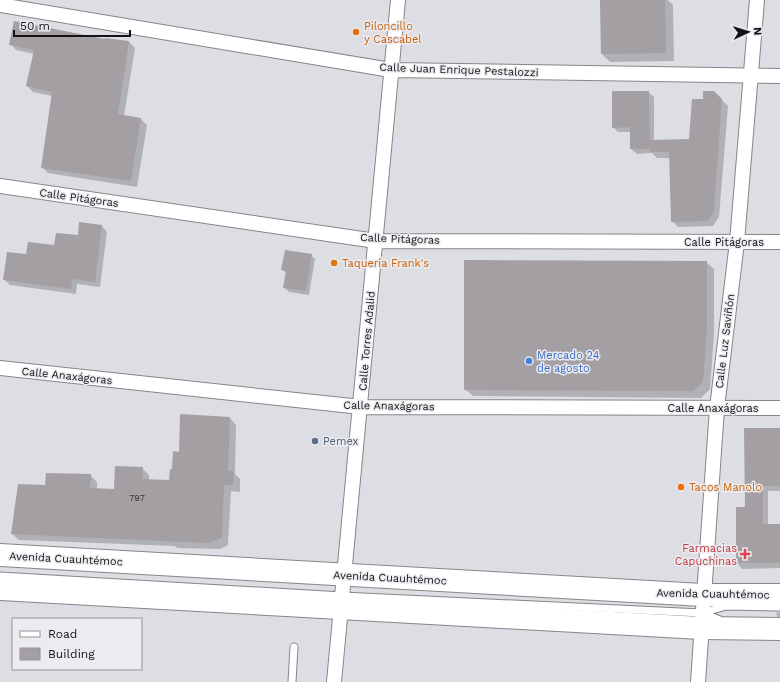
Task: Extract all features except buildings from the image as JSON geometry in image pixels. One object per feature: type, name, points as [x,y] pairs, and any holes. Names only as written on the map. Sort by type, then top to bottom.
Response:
[{"type":"main road","name":"Avenida Cuauhtémoc","points":[[0,555],[342,593],[702,612],[780,595]]},
{"type":"main road","name":"Avenida Cuauhtémoc","points":[[0,589],[342,593],[702,612],[780,629]]},
{"type":"street","name":"Calle Torres Adalid","points":[[334,682],[398,0]]},
{"type":"street","name":"Calle Luz Saviñón","points":[[698,682],[717,408],[737,242],[757,0]]},
{"type":"street","name":"Calle Juan Enrique Pestalozzi","points":[[0,5],[391,70],[780,76]]},
{"type":"street","name":"Calle Pitágoras","points":[[0,186],[376,241],[780,242]]},
{"type":"street","name":"Calle Anaxágoras","points":[[0,368],[361,407],[780,408]]},
{"type":"lane","points":[[0,576],[342,593]]},
{"type":"lane","points":[[702,612],[726,606],[780,607]]},
{"type":"lane","points":[[702,612],[725,622],[780,622]]},
{"type":"lane","points":[[292,682],[294,647]]},
{"type":"place","name":"Piloncillo y Cascabel","points":[[356,32]]},
{"type":"place","name":"Taquería Frank's","points":[[334,263]]},
{"type":"place","name":"Mercado 24 de agosto","points":[[529,361]]},
{"type":"place","name":"Pemex","points":[[315,441]]},
{"type":"place","name":"Tacos Manolo","points":[[681,487]]},
{"type":"place","name":"Farmacias Capuchinas","points":[[745,554]]}]
